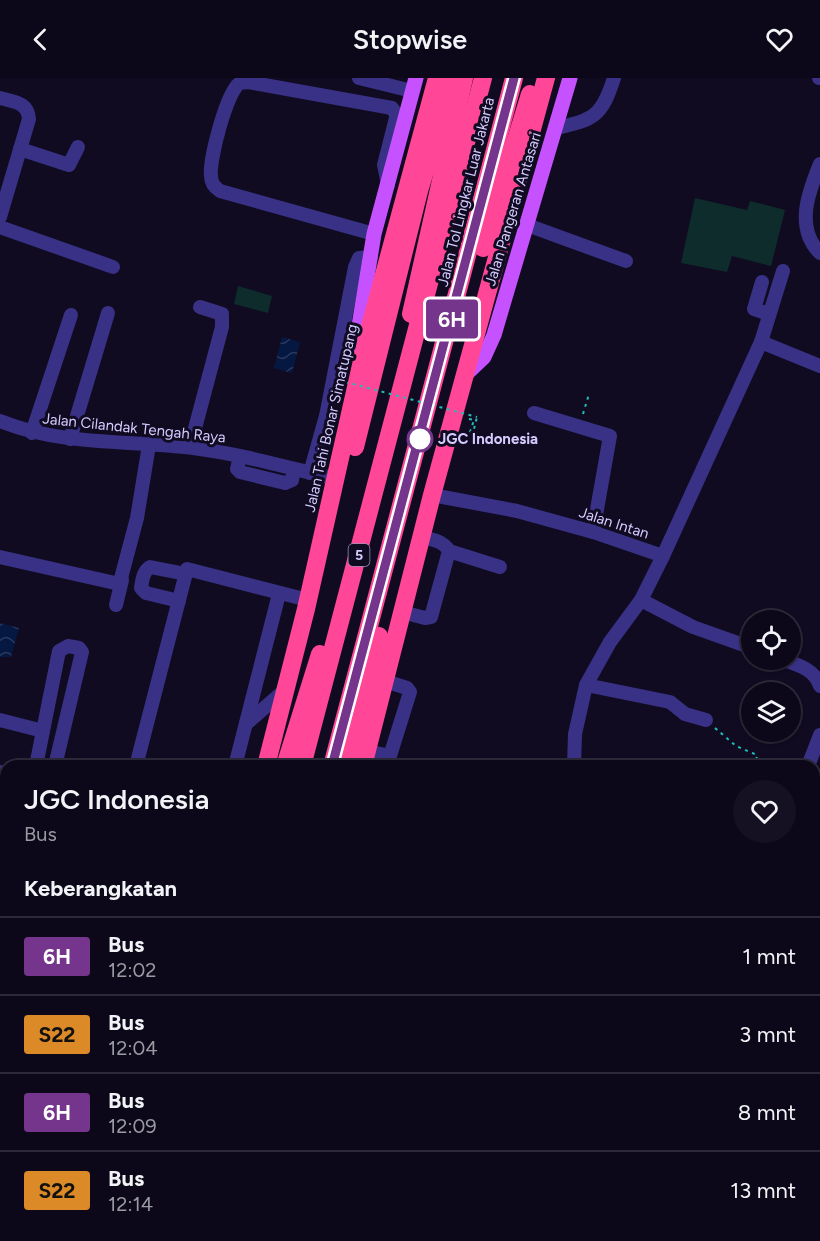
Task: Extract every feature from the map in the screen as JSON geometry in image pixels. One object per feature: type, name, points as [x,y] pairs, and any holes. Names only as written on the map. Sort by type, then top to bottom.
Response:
[{"type":"highway","name":"Jalan Tahi Bonar Simatupang","points":[[268,760],[309,599],[393,233],[437,78]]},
{"type":"highway","points":[[337,476],[349,461],[356,443],[419,191],[453,78]]},
{"type":"highway","points":[[404,386],[400,370],[428,229],[464,78]]},
{"type":"highway","name":"Jalan Tol Lingkar Luar Jakarta","points":[[303,760],[404,386],[483,78]]},
{"type":"highway","name":"Jalan Tol Lingkar Luar Jakarta","points":[[340,760],[378,641],[374,614],[514,78]]},
{"type":"highway","points":[[453,316],[465,302],[535,78]]},
{"type":"highway","points":[[365,759],[432,495],[546,78]]},
{"type":"highway","points":[[412,353],[441,360]]},
{"type":"highway","points":[[287,760],[328,630],[367,486],[375,469],[383,463]]},
{"type":"main road","name":"Jalan Pangeran Antasari","points":[[464,376],[484,357],[495,335],[570,78]]},
{"type":"main road","points":[[361,367],[359,326],[374,234],[414,86]]},
{"type":"street","points":[[359,78],[414,86]]},
{"type":"street","points":[[380,78],[414,86]]},
{"type":"street","points":[[556,128],[591,119],[605,103],[614,78]]},
{"type":"street","points":[[374,234],[214,187],[211,164],[231,92],[240,83],[249,82],[392,108],[396,118],[384,165],[388,185]]},
{"type":"street","points":[[0,98],[27,108],[29,120],[0,217]]},
{"type":"street","points":[[20,149],[69,165],[78,147]]},
{"type":"street","points":[[820,164],[805,212],[805,227],[811,244],[820,253]]},
{"type":"street","points":[[527,225],[626,261]]},
{"type":"street","points":[[0,227],[113,267]]},
{"type":"street","points":[[310,473],[326,416],[355,267],[359,258],[370,257]]},
{"type":"street","points":[[663,556],[760,342],[783,271]]},
{"type":"street","points":[[762,282],[754,309],[770,314]]},
{"type":"street","points":[[190,447],[222,327],[222,314],[200,307]]},
{"type":"street","points":[[70,439],[108,313]]},
{"type":"street","points":[[32,433],[71,315]]},
{"type":"street","points":[[760,342],[820,366]]},
{"type":"street","points":[[534,413],[610,436],[593,532]]},
{"type":"street","name":"Jalan Cilandak Tengah Raya","points":[[0,421],[32,433],[148,450],[190,447],[310,473],[337,476]]},
{"type":"street","points":[[116,605],[137,518],[148,450]]},
{"type":"street","name":"Jalan Intan","points":[[432,495],[517,511],[593,532],[663,556],[641,600],[610,642],[586,685],[575,734],[574,760]]},
{"type":"street","points":[[421,537],[437,541],[446,546],[449,551],[500,567]]},
{"type":"street","points":[[402,612],[425,618],[431,617],[449,551]]},
{"type":"street","points":[[0,557],[114,583],[122,580]]},
{"type":"street","points":[[179,601],[146,593],[141,588],[142,583],[145,572],[150,567],[186,574]]},
{"type":"street","points":[[138,760],[189,569],[309,599]]},
{"type":"street","points":[[237,760],[278,593]]},
{"type":"street","points":[[641,600],[693,627],[741,644]]},
{"type":"street","points":[[37,760],[59,651],[62,646],[79,648],[82,652],[56,760]]},
{"type":"street","points":[[801,666],[819,678]]},
{"type":"street","points":[[365,759],[390,756],[411,692],[407,688],[385,681]]},
{"type":"street","points":[[586,685],[670,702],[684,714],[706,720]]},
{"type":"street","points":[[246,724],[286,689]]},
{"type":"street","points":[[0,720],[43,731]]},
{"type":"street","points":[[810,760],[820,735]]},
{"type":"path","points":[[338,380],[477,417],[473,433],[470,432],[474,420]]},
{"type":"path","points":[[579,428],[589,394]]},
{"type":"path","points":[[706,720],[736,746],[757,755],[756,760]]},
{"type":"green space","points":[[695,198],[747,210],[750,201],[785,210],[771,266],[732,256],[727,272],[681,263]]},
{"type":"green space","points":[[238,286],[272,296],[268,313],[234,304]]},
{"type":"water","points":[[282,337],[300,342],[292,373],[274,368]]},
{"type":"water","points":[[0,623],[19,628],[11,657],[0,657]]},
{"type":"bus line","name":"6H","points":[[334,760],[459,294],[514,78]]},
{"type":"place","name":"JGC Indonesia","points":[[420,439]]}]
